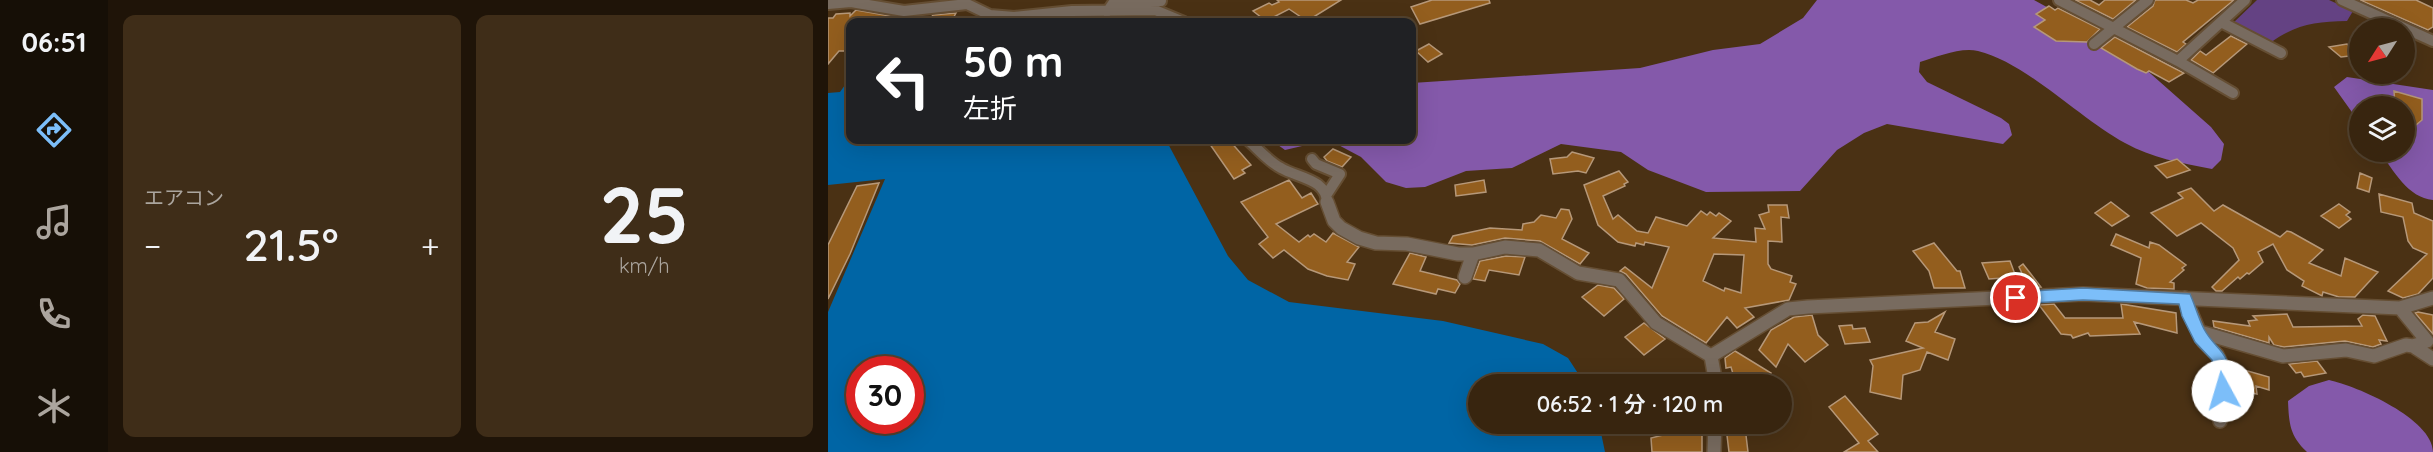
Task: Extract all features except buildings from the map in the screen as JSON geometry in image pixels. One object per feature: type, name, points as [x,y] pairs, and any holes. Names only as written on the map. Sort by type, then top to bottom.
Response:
[{"type":"street","points":[[1107,12],[1114,2],[1161,0],[1173,10],[1184,13],[1191,18]]},
{"type":"street","points":[[2060,0],[2233,93]]},
{"type":"street","points":[[2094,44],[2148,0]]},
{"type":"street","points":[[2178,62],[2245,0]]},
{"type":"street","points":[[2342,0],[2433,41]]},
{"type":"street","points":[[828,4],[851,2],[904,10],[967,4],[990,15],[1014,17],[1072,11],[1155,10],[1174,18]]},
{"type":"street","points":[[2221,22],[2281,53]]},
{"type":"street","points":[[1253,144],[1280,168],[1314,181],[1327,194]]},
{"type":"street","points":[[1312,159],[1316,164],[1340,174],[1327,194],[1328,207],[1334,221],[1341,228],[1359,238],[1376,243],[1407,244],[1473,254],[1505,247],[1539,250],[1578,273],[1614,278],[1624,284],[1656,323],[1711,356],[1714,374]]},
{"type":"street","points":[[1465,277],[1473,254]]},
{"type":"street","points":[[1711,356],[1788,309],[2059,294],[2400,308],[2433,298]]},
{"type":"street","points":[[2185,298],[2189,316],[2201,337],[2218,356],[2221,364],[2223,391],[2220,421]]},
{"type":"street","points":[[2400,308],[2427,340],[2414,346]]},
{"type":"street","points":[[2200,332],[2283,356],[2333,350],[2346,350],[2374,356],[2406,345],[2414,346],[2433,359]]},
{"type":"street","points":[[1714,452],[1715,434]]},
{"type":"shaded area","points":[[1817,0],[2034,0],[2094,33],[2134,59],[2211,127],[2224,144],[2221,160],[2212,169],[2146,153],[2108,133],[2015,67],[1997,57],[1971,50],[1949,53],[1920,62],[1919,72],[1927,82],[2009,124],[2012,135],[2003,144],[1887,124],[1864,133],[1837,150],[1800,191],[1706,192],[1648,170],[1621,152],[1561,144],[1512,168],[1466,171],[1425,187],[1406,188],[1386,182],[1361,157],[1337,144],[1416,144],[1416,83],[1640,68],[1713,50],[1760,44],[1803,18]]},
{"type":"shaded area","points":[[2257,0],[2329,0],[2353,11],[2347,21],[2306,25],[2270,43],[2232,24]]},
{"type":"shaded area","points":[[2347,77],[2349,77],[2349,84],[2393,84],[2433,90],[2433,200],[2424,198],[2409,189],[2387,162],[2415,162],[2415,96],[2349,96],[2349,108],[2334,87]]},
{"type":"shaded area","points":[[1277,144],[1311,144],[1285,150]]},
{"type":"shaded area","points":[[2329,380],[2357,389],[2407,416],[2421,428],[2430,440],[2433,452],[2307,452],[2294,435],[2288,401],[2309,386]]},
{"type":"water","points":[[846,84],[846,144],[1168,144],[1228,256],[1248,280],[1289,302],[1443,321],[1543,344],[1568,358],[1578,374],[1468,374],[1468,434],[1601,434],[1605,452],[828,452],[828,312],[885,179],[828,185],[828,93],[840,92]]},
{"type":"route","points":[[2016,298],[2083,294],[2185,298],[2189,316],[2201,337],[2218,356],[2221,364],[2223,391]]}]
